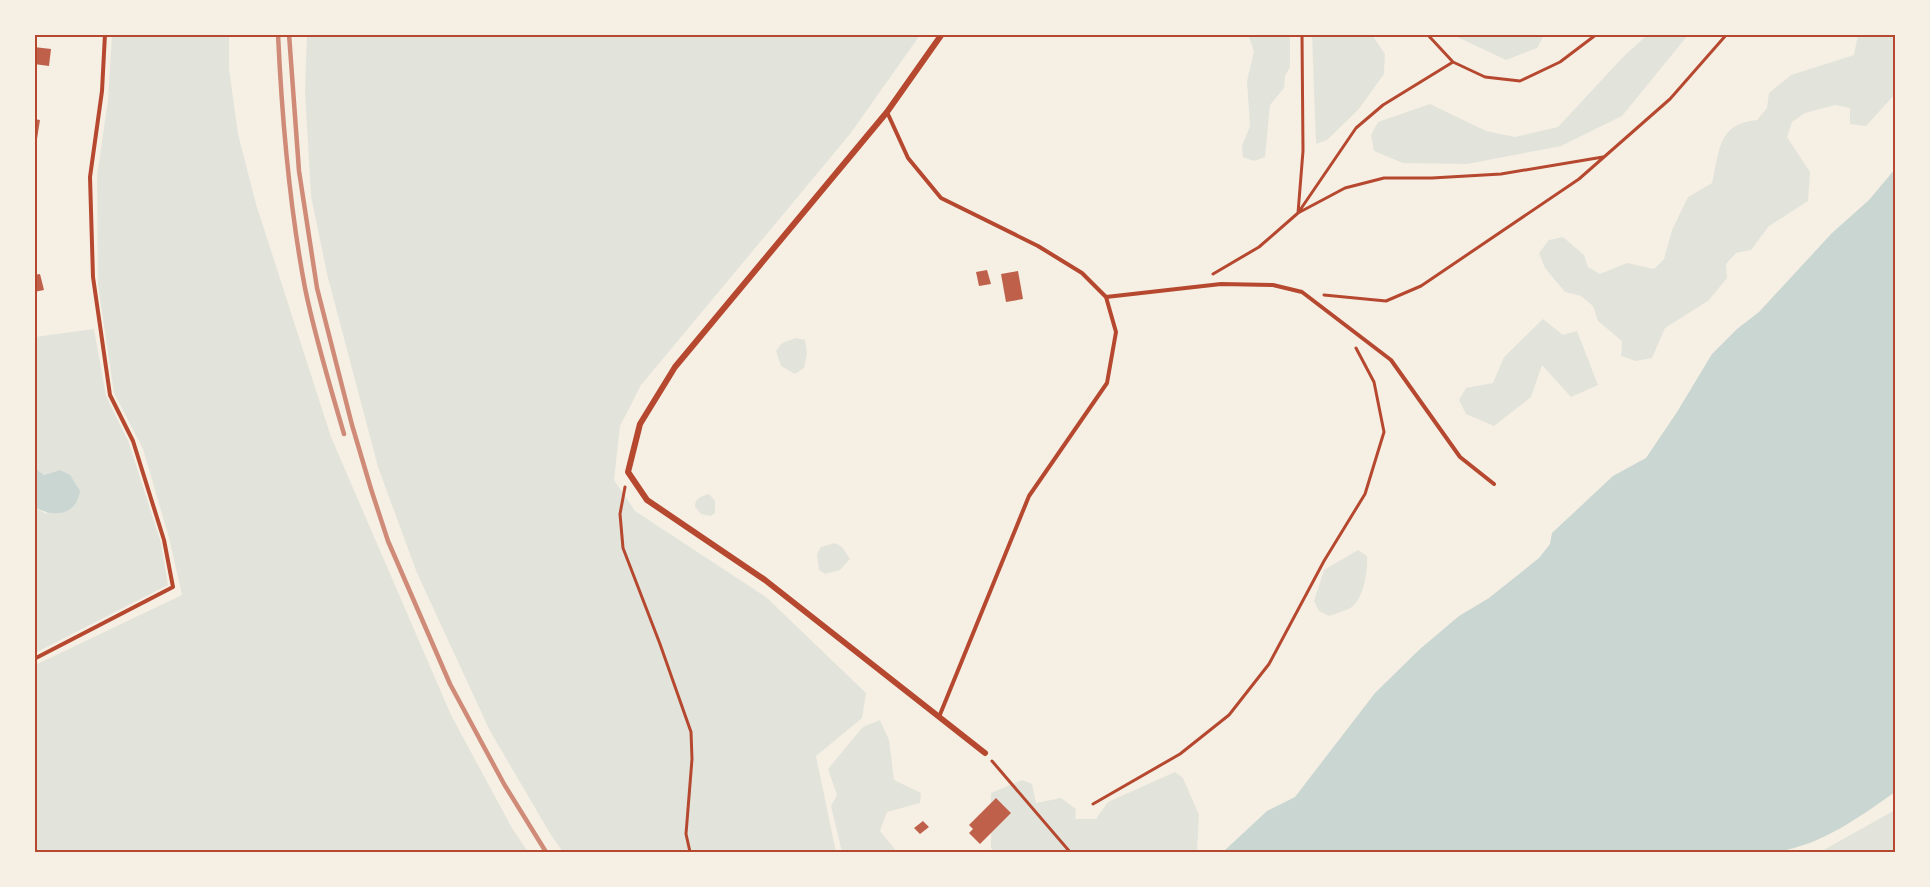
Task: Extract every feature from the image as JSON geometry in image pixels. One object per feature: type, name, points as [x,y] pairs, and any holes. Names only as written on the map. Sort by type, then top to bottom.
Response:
[{"type":"street","points":[[942,34],[887,112],[675,367],[640,423],[628,472],[646,500],[765,580],[986,753]]},
{"type":"lane","points":[[34,659],[173,587],[165,540],[133,441],[110,394],[93,277],[90,177],[102,91],[105,34]]},
{"type":"lane","points":[[887,112],[908,158],[941,198],[1038,246],[1082,273],[1106,297],[1116,332],[1107,383],[1029,496],[939,717]]},
{"type":"lane","points":[[1106,297],[1221,284],[1274,285],[1302,292],[1390,360],[1460,457],[1494,484]]},
{"type":"path","points":[[1298,213],[1303,151],[1302,34]]},
{"type":"path","points":[[1427,34],[1453,62],[1485,77],[1520,81],[1560,62],[1597,34]]},
{"type":"path","points":[[1302,292],[1347,299],[1386,301],[1421,286],[1579,179],[1670,99],[1727,34]]},
{"type":"path","points":[[1298,213],[1356,128],[1383,105],[1453,62]]},
{"type":"path","points":[[1206,276],[1259,247],[1298,213],[1345,188],[1384,178],[1501,174],[1605,156]]},
{"type":"path","points":[[1093,804],[1189,747],[1229,715],[1269,664],[1324,561],[1365,494],[1384,432],[1374,382],[1354,343]]},
{"type":"path","points":[[628,472],[620,514],[623,549],[692,732],[686,834],[690,852]]},
{"type":"path","points":[[986,753],[1070,852]]},
{"type":"shaded area","points":[[112,35],[229,35],[229,69],[238,134],[256,204],[331,437],[451,715],[512,828],[528,852],[35,852],[35,665],[182,595],[169,538],[143,449],[114,393],[98,285],[97,176],[108,100]]},
{"type":"shaded area","points":[[307,35],[920,35],[850,134],[641,385],[620,426],[614,480],[635,511],[766,597],[866,693],[862,718],[816,756],[836,852],[563,852],[551,835],[490,731],[417,573],[378,467],[327,274],[311,196],[305,91]]},
{"type":"shaded area","points":[[1248,35],[1290,35],[1290,67],[1285,76],[1284,88],[1270,105],[1265,157],[1254,161],[1243,157],[1242,146],[1250,126],[1247,81],[1254,51]]},
{"type":"shaded area","points":[[1312,35],[1372,35],[1385,54],[1384,74],[1358,110],[1327,140],[1316,144]]},
{"type":"shaded area","points":[[1453,35],[1544,35],[1537,48],[1506,60]]},
{"type":"shaded area","points":[[1647,35],[1688,35],[1622,116],[1561,146],[1467,164],[1403,163],[1374,151],[1371,135],[1378,122],[1430,104],[1486,131],[1515,137],[1558,127],[1623,57]]},
{"type":"shaded area","points":[[1858,35],[1895,35],[1895,94],[1866,126],[1850,124],[1850,108],[1835,105],[1805,113],[1792,122],[1787,137],[1810,172],[1808,201],[1769,226],[1751,250],[1736,253],[1726,264],[1727,278],[1708,301],[1665,328],[1652,358],[1636,361],[1621,356],[1622,341],[1598,321],[1593,306],[1581,296],[1565,292],[1545,268],[1539,253],[1549,240],[1563,237],[1584,255],[1588,267],[1600,274],[1627,263],[1654,269],[1664,259],[1672,230],[1688,197],[1712,183],[1719,150],[1727,133],[1734,127],[1757,120],[1767,108],[1769,93],[1791,75],[1854,55]]},
{"type":"shaded area","points":[[1895,169],[1895,792],[1822,838],[1773,852],[1223,852],[1267,811],[1295,797],[1375,693],[1420,649],[1459,616],[1489,598],[1539,558],[1550,544],[1552,533],[1613,476],[1646,458],[1712,354],[1737,329],[1759,312],[1832,233],[1869,200]]},
{"type":"shaded area","points":[[1543,319],[1563,335],[1577,331],[1598,385],[1571,397],[1542,365],[1531,397],[1494,426],[1466,414],[1459,400],[1466,388],[1493,383],[1504,357]]},
{"type":"shaded area","points":[[94,329],[106,396],[129,443],[161,543],[168,585],[35,653],[35,507],[46,514],[60,470],[44,475],[35,468],[34,337]]},
{"type":"shaded area","points":[[796,338],[805,340],[807,353],[804,368],[795,374],[781,366],[776,351],[782,343]]},
{"type":"shaded area","points":[[35,468],[44,475],[60,470],[70,475],[80,491],[74,506],[69,510],[56,513],[49,513],[35,507]]},
{"type":"shaded area","points":[[709,494],[715,501],[715,513],[711,516],[701,514],[695,507],[699,498]]},
{"type":"shaded area","points":[[835,543],[842,547],[850,559],[840,570],[825,574],[819,570],[817,554],[821,547]]},
{"type":"shaded area","points":[[1358,550],[1367,556],[1366,576],[1360,597],[1352,607],[1329,616],[1319,611],[1314,601],[1324,570]]},
{"type":"shaded area","points":[[880,720],[889,740],[894,780],[921,793],[920,803],[887,812],[880,831],[897,852],[842,852],[831,806],[837,795],[828,769],[863,727]]},
{"type":"shaded area","points":[[1175,772],[1183,778],[1199,815],[1197,852],[994,852],[991,848],[991,793],[1022,780],[1032,784],[1036,803],[1061,798],[1076,809],[1075,819],[1096,819],[1108,802]]},
{"type":"shaded area","points":[[1895,810],[1895,852],[1820,852]]},
{"type":"building","points":[[34,47],[51,49],[49,66],[34,64]]},
{"type":"building","points":[[34,119],[40,120],[37,139],[34,139]]},
{"type":"building","points":[[987,270],[991,284],[979,286],[976,272]]},
{"type":"building","points":[[1018,271],[1023,299],[1006,302],[1001,274]]},
{"type":"building","points":[[40,274],[44,290],[34,292],[34,275]]},
{"type":"building","points":[[996,798],[1011,813],[980,844],[969,833],[973,829],[969,825]]},
{"type":"building","points":[[923,821],[929,827],[920,834],[914,828]]},
{"type":"railway","points":[[278,34],[287,162],[299,256],[313,325],[344,434]]},
{"type":"railway","points":[[289,34],[299,171],[317,288],[371,489],[388,541],[450,684],[504,784],[546,852]]}]
